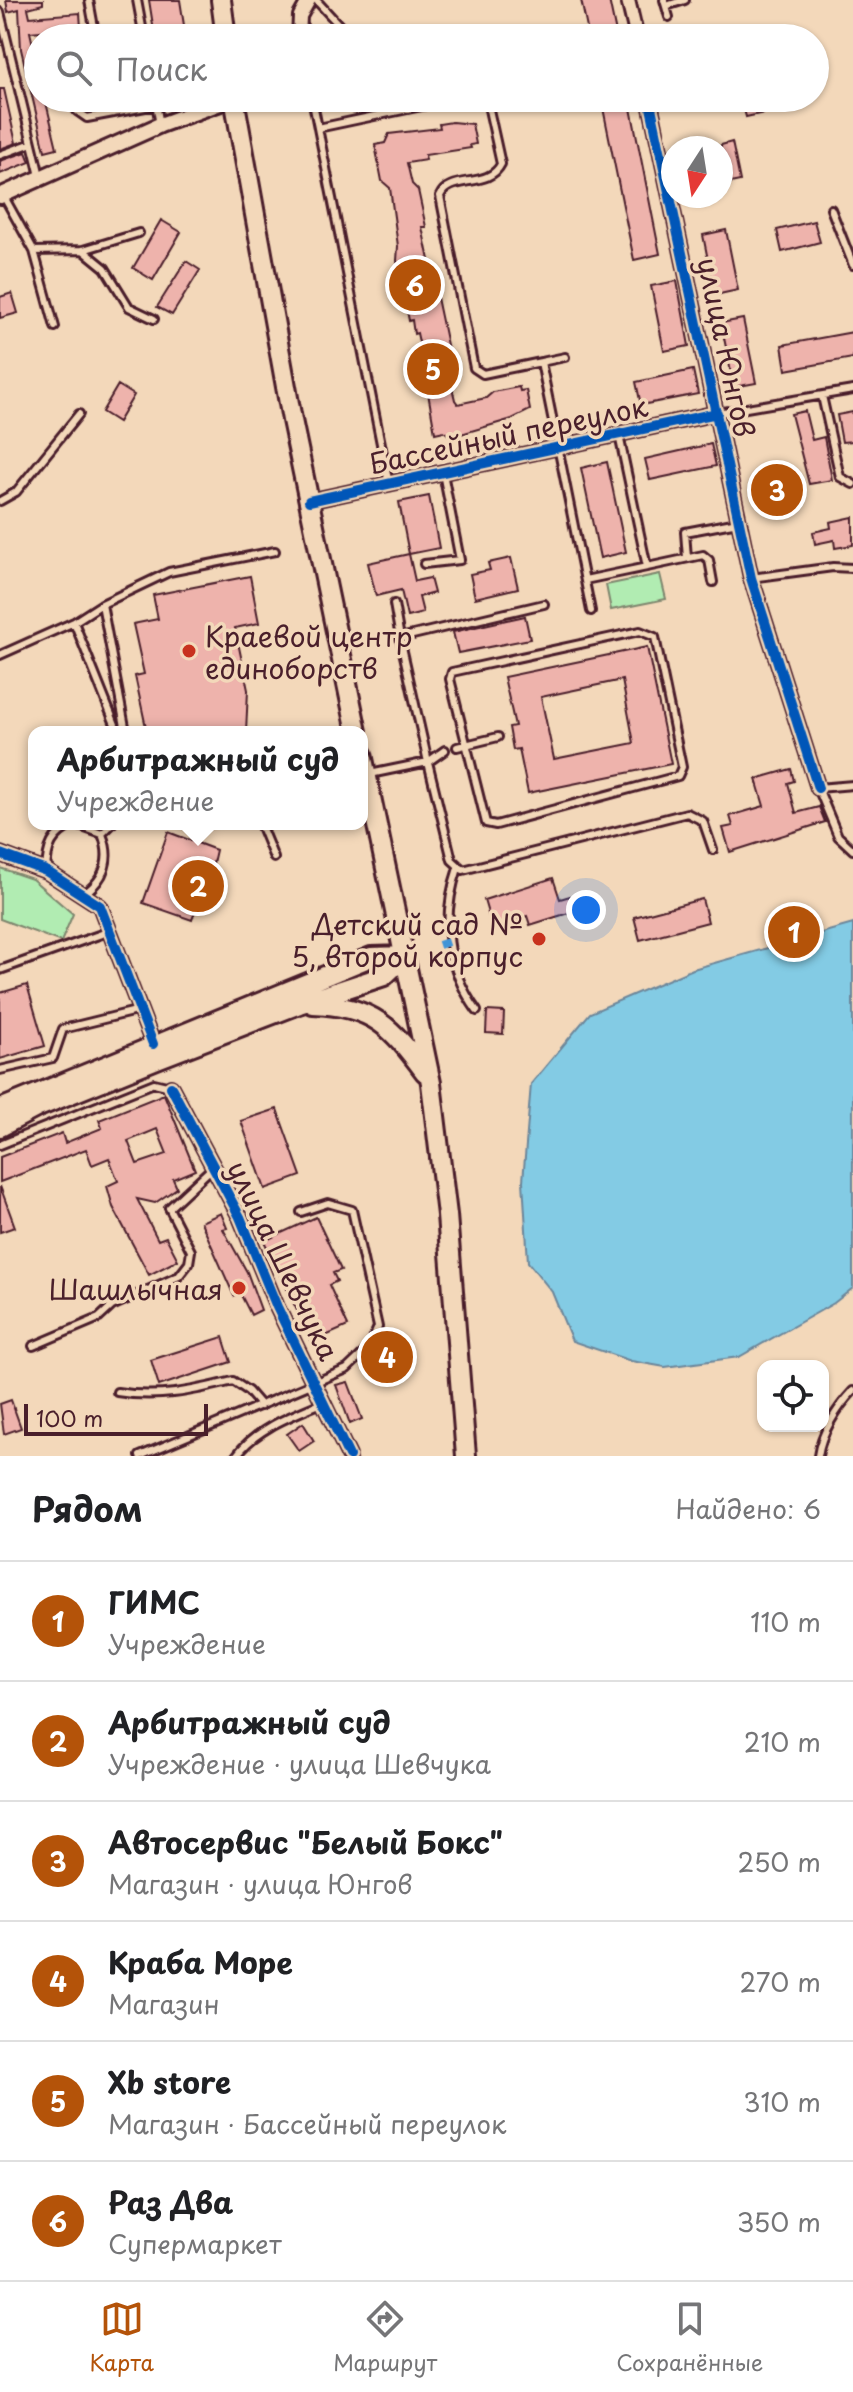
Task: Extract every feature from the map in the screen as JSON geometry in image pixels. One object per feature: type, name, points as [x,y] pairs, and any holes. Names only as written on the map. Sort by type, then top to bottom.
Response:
[{"type":"main road","points":[[221,0],[224,24]]},
{"type":"main road","points":[[238,112],[309,501],[356,726]]},
{"type":"main road","points":[[368,780],[429,1077],[448,1227],[466,1456]]},
{"type":"main road","points":[[0,1127],[36,1108],[299,1004],[384,976],[405,956]]},
{"type":"main road","points":[[0,1109],[371,957],[405,956]]},
{"type":"main road","points":[[299,1004],[345,1007],[369,1014],[397,1035],[429,1077]]},
{"type":"street","points":[[300,24],[300,16],[309,0]]},
{"type":"street","points":[[628,0],[634,24]]},
{"type":"street","points":[[1,195],[196,112]]},
{"type":"street","name":"улица Юнгов","points":[[652,112],[751,578],[818,788]]},
{"type":"street","name":"Бассейный переулок","points":[[309,501],[717,413]]},
{"type":"street","points":[[0,854],[46,871],[100,906],[153,1044]]},
{"type":"street","name":"улица Шевчука","points":[[171,1087],[213,1167],[349,1456]]},
{"type":"lane","points":[[89,0],[93,24]]},
{"type":"lane","points":[[137,0],[141,24]]},
{"type":"lane","points":[[316,0],[338,24]]},
{"type":"lane","points":[[669,17],[665,3],[685,0]]},
{"type":"lane","points":[[0,12],[24,110]]},
{"type":"lane","points":[[24,112],[41,178]]},
{"type":"lane","points":[[78,112],[87,118],[111,112]]},
{"type":"lane","points":[[157,112],[160,125]]},
{"type":"lane","points":[[315,112],[389,484]]},
{"type":"lane","points":[[318,128],[394,112]]},
{"type":"lane","points":[[490,112],[501,164],[490,177],[450,187],[440,196],[474,368],[483,374],[565,357]]},
{"type":"lane","points":[[0,155],[32,143]]},
{"type":"lane","points":[[1,195],[34,251],[55,327]]},
{"type":"lane","points":[[831,209],[853,265]]},
{"type":"lane","points":[[34,251],[83,250],[139,233]]},
{"type":"lane","points":[[83,250],[105,268],[129,307],[154,319]]},
{"type":"lane","points":[[541,362],[591,611]]},
{"type":"lane","points":[[717,413],[853,390]]},
{"type":"lane","points":[[822,396],[840,477],[853,484]]},
{"type":"lane","points":[[0,501],[16,492],[79,414]]},
{"type":"lane","points":[[619,435],[647,567]]},
{"type":"lane","points":[[424,564],[460,560],[443,472]]},
{"type":"lane","points":[[687,558],[685,532],[738,522]]},
{"type":"lane","points":[[0,655],[74,622],[102,604],[169,572],[275,551]]},
{"type":"lane","points":[[585,580],[687,558],[707,557],[713,582]]},
{"type":"lane","points":[[751,578],[833,567],[853,568]]},
{"type":"lane","points":[[102,604],[125,726]]},
{"type":"lane","points":[[394,604],[428,762],[452,860],[458,868],[470,870],[687,813],[703,821],[713,850]]},
{"type":"lane","points":[[400,638],[544,604]]},
{"type":"lane","points":[[74,622],[116,726]]},
{"type":"lane","points":[[640,631],[655,637],[682,767],[675,779],[491,825],[484,818],[466,745],[450,679],[455,669],[640,631]]},
{"type":"lane","points":[[457,747],[498,737]]},
{"type":"lane","points":[[368,775],[428,762],[445,750]]},
{"type":"lane","points":[[853,785],[818,788],[838,836],[853,850]]},
{"type":"lane","points":[[46,871],[47,849],[61,830]]},
{"type":"lane","points":[[83,895],[104,875],[108,849],[102,834],[91,830]]},
{"type":"lane","points":[[102,834],[106,830]]},
{"type":"lane","points":[[262,830],[274,858]]},
{"type":"lane","points":[[458,868],[447,937],[455,974],[477,1011]]},
{"type":"lane","points":[[0,970],[110,931]]},
{"type":"lane","points":[[0,1070],[53,1058],[63,1029],[140,1010]]},
{"type":"lane","points":[[0,1145],[154,1083],[171,1087]]},
{"type":"lane","points":[[33,1346],[99,1318],[112,1306],[179,1276],[189,1263],[191,1251],[169,1208],[213,1167]]},
{"type":"lane","points":[[140,1456],[347,1369],[369,1348],[378,1327],[352,1210],[328,1203],[301,1212]]},
{"type":"lane","points":[[117,1392],[144,1397],[180,1394],[233,1381],[248,1391],[261,1406]]},
{"type":"lane","points":[[818,1456],[827,1431],[853,1391]]},
{"type":"lane","points":[[236,1456],[243,1446],[280,1421],[325,1401]]},
{"type":"green space","points":[[660,574],[666,599],[611,610],[606,585]]},
{"type":"green space","points":[[0,868],[32,879],[73,914],[61,942],[0,919]]},
{"type":"water","points":[[853,924],[853,1288],[834,1303],[739,1357],[665,1367],[631,1361],[572,1341],[552,1292],[528,1262],[523,1181],[531,1084],[590,1013],[693,969]]},
{"type":"building","points":[[6,0],[43,0],[43,4],[28,8],[30,17],[80,13],[81,24],[24,24],[24,62],[19,9],[8,12]]},
{"type":"building","points":[[149,0],[180,0],[184,24],[153,24]]},
{"type":"building","points":[[581,0],[609,0],[614,24],[586,24]]},
{"type":"building","points":[[0,89],[4,89],[16,143],[0,149]]},
{"type":"building","points":[[36,112],[48,112],[57,148],[45,151]]},
{"type":"building","points":[[604,112],[632,112],[660,254],[634,260]]},
{"type":"building","points":[[745,112],[768,112],[746,117]]},
{"type":"building","points":[[439,124],[472,124],[476,144],[470,145],[471,148],[425,155],[426,160],[407,163],[412,184],[418,190],[426,227],[422,227],[454,378],[450,379],[455,400],[458,404],[519,387],[520,391],[526,390],[530,410],[512,419],[451,437],[444,431],[435,433],[424,370],[421,371],[418,357],[422,356],[417,333],[414,334],[406,305],[412,304],[406,275],[400,276],[397,261],[398,246],[390,188],[382,181],[375,145],[385,143],[389,134],[440,128]]},
{"type":"building","points":[[733,147],[740,181],[733,182]]},
{"type":"building","points":[[26,152],[30,162],[0,174],[0,161]]},
{"type":"building","points":[[161,220],[181,232],[153,280],[133,268]]},
{"type":"building","points":[[814,221],[820,242],[782,252],[777,230]]},
{"type":"building","points":[[726,230],[738,290],[715,295],[703,235]]},
{"type":"building","points":[[186,261],[200,270],[172,315],[157,307]]},
{"type":"building","points":[[677,281],[689,346],[664,351],[651,286]]},
{"type":"building","points":[[12,293],[18,313],[0,318],[0,297]]},
{"type":"building","points":[[743,319],[756,383],[734,387],[721,323]]},
{"type":"building","points":[[853,332],[853,358],[786,370],[782,345]]},
{"type":"building","points":[[693,370],[698,394],[641,405],[636,382]]},
{"type":"building","points":[[118,385],[134,395],[118,422],[102,412]]},
{"type":"building","points":[[805,411],[812,440],[824,437],[832,480],[809,484],[791,414]]},
{"type":"building","points":[[853,412],[853,441],[842,442],[837,415]]},
{"type":"building","points":[[711,444],[716,466],[650,480],[645,459]]},
{"type":"building","points":[[607,462],[626,552],[600,558],[581,468]]},
{"type":"building","points":[[783,464],[792,512],[771,515],[763,468]]},
{"type":"building","points":[[429,496],[439,548],[409,554],[399,502]]},
{"type":"building","points":[[853,517],[853,545],[835,548],[834,540],[815,544],[813,532],[831,528],[830,522]]},
{"type":"building","points":[[409,554],[415,581],[430,578],[434,593],[419,597],[423,613],[407,617],[401,590],[376,596],[368,563]]},
{"type":"building","points":[[511,558],[518,588],[475,598],[470,574],[490,570],[488,563]]},
{"type":"building","name":"Краевой центр единоборств","points":[[250,576],[259,623],[235,628],[248,690],[246,726],[146,726],[135,676],[144,674],[133,624],[158,619],[153,595]]},
{"type":"building","points":[[525,616],[530,639],[458,653],[453,632]]},
{"type":"building","points":[[647,647],[671,764],[528,793],[519,749],[513,750],[509,727],[515,726],[504,677]],"holes":[[[622,680],[634,743],[554,759],[541,697]]]},
{"type":"building","points":[[791,769],[794,781],[788,783],[796,813],[819,807],[825,822],[730,852],[723,828],[733,826],[730,816],[764,806],[756,779]]},
{"type":"building","points":[[168,832],[216,850],[206,894],[199,900],[192,920],[143,903]]},
{"type":"building","points":[[553,878],[560,899],[570,896],[575,911],[530,925],[527,916],[492,927],[484,900]]},
{"type":"building","points":[[702,899],[708,922],[640,940],[634,917]]},
{"type":"building","points":[[27,985],[45,1046],[0,1059],[0,993]]},
{"type":"building","points":[[487,1011],[504,1012],[503,1034],[486,1033]]},
{"type":"building","points":[[164,1094],[195,1170],[173,1179],[177,1188],[155,1203],[137,1199],[158,1240],[166,1237],[178,1260],[149,1275],[113,1207],[107,1186],[118,1181],[109,1158],[92,1165],[86,1149],[0,1182],[0,1157],[62,1133],[65,1143],[102,1128],[99,1120]],"holes":[[[157,1129],[167,1154],[137,1164],[128,1141]]]},
{"type":"building","points":[[277,1109],[301,1176],[265,1189],[241,1121]]},
{"type":"building","points":[[0,1186],[15,1227],[0,1232]]},
{"type":"building","points":[[221,1213],[227,1228],[223,1229],[247,1272],[261,1310],[251,1315],[240,1293],[234,1296],[201,1222]]},
{"type":"building","points":[[316,1217],[341,1270],[333,1273],[337,1281],[329,1285],[348,1326],[312,1342],[264,1241]]},
{"type":"building","points":[[223,1337],[231,1362],[159,1386],[151,1360]]},
{"type":"building","points":[[348,1382],[362,1419],[350,1424],[336,1385]]},
{"type":"building","points":[[11,1400],[21,1428],[4,1434],[0,1404]]},
{"type":"building","points":[[303,1423],[314,1441],[299,1451],[287,1434]]},
{"type":"marked path","points":[[439,945],[448,942]]},
{"type":"cycle path","points":[[652,112],[751,578],[818,788]]},
{"type":"cycle path","points":[[309,501],[717,413]]},
{"type":"cycle path","points":[[0,854],[46,871],[100,906],[153,1044]]},
{"type":"cycle path","points":[[171,1087],[240,1217],[277,1307],[349,1456]]},
{"type":"place","name":"Раз Два","points":[[415,285]]},
{"type":"place","name":"Xb store","points":[[433,369]]},
{"type":"place","name":"Автосервис \"Белый Бокс\"","points":[[777,490]]},
{"type":"place","name":"Краевой центр единоборств","points":[[189,651]]},
{"type":"place","name":"Арбитражный суд","points":[[198,886]]},
{"type":"place","name":"ГИМС","points":[[794,932]]},
{"type":"place","name":"Детский сад № 5, второй корпус","points":[[539,939]]},
{"type":"place","name":"Шашлычная","points":[[239,1288]]},
{"type":"place","name":"Краба Море","points":[[387,1357]]}]
